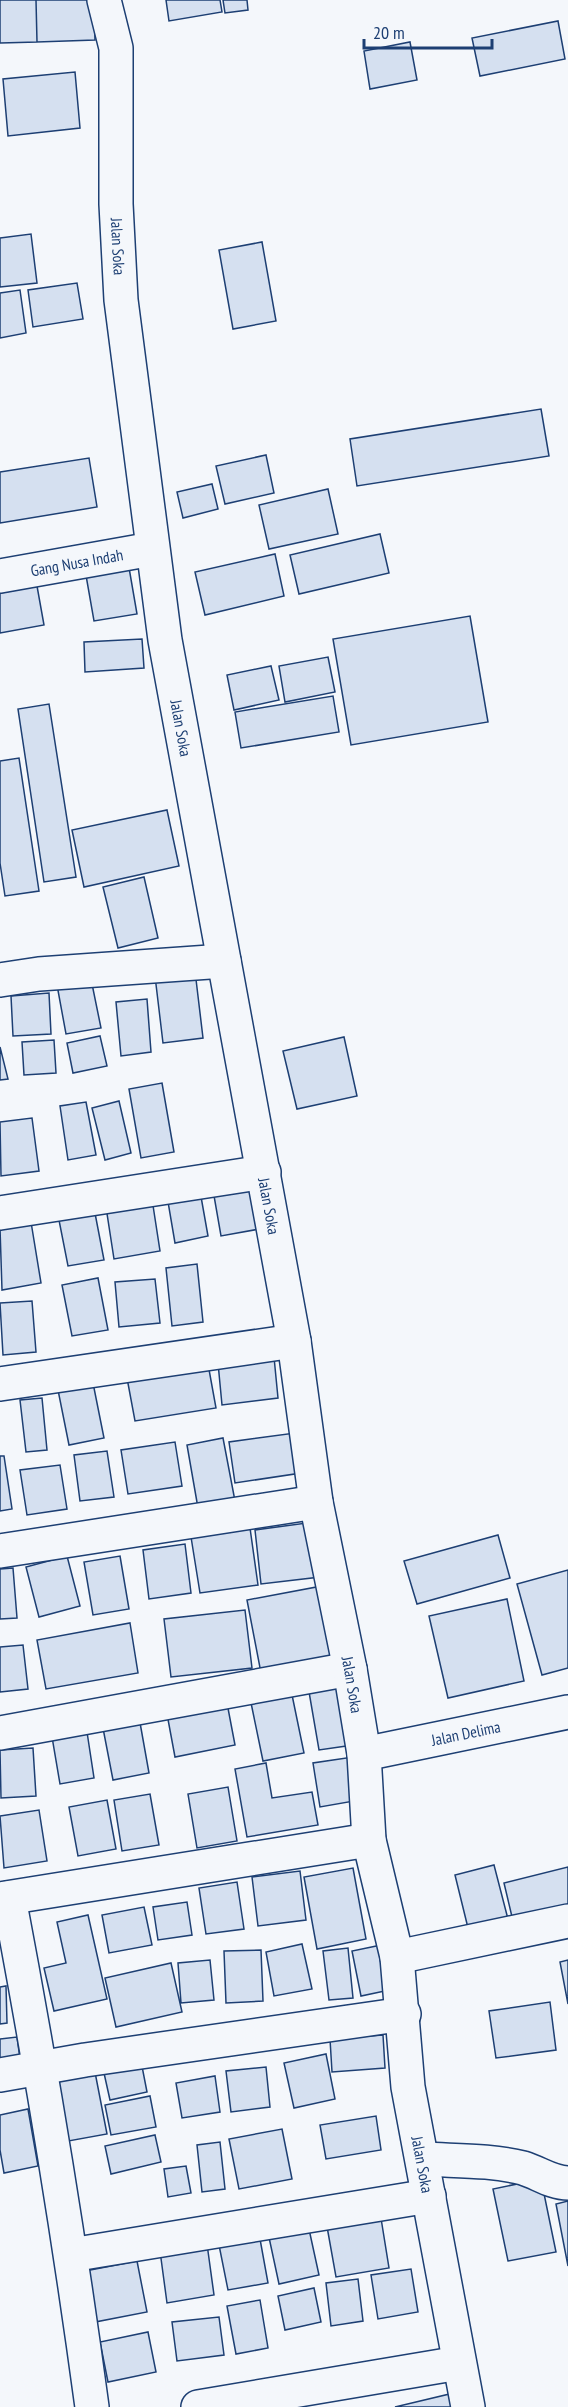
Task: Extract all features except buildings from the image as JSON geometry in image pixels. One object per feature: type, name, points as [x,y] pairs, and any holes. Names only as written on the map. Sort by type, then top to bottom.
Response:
[{"type":"street","name":"Jalan Soka","points":[[104,0],[116,48],[116,204],[121,300],[167,651],[294,1341],[316,1502],[350,1669],[364,1754],[369,1840],[397,1957],[404,2014],[408,2087],[424,2159],[468,2407]]},
{"type":"street","name":"Gang Nusa Indah","points":[[0,576],[152,549]]},
{"type":"street","points":[[0,980],[39,974],[224,961]]},
{"type":"street","points":[[0,1213],[264,1172]]},
{"type":"street","points":[[0,1384],[294,1341]]},
{"type":"street","points":[[0,1551],[316,1502]]},
{"type":"street","points":[[0,1733],[350,1669]]},
{"type":"street","name":"Jalan Delima","points":[[364,1754],[568,1712]]},
{"type":"street","points":[[92,2407],[41,2066],[5,1898],[369,1840]]},
{"type":"street","points":[[397,1957],[568,1921]]},
{"type":"street","points":[[0,2075],[41,2066],[404,2014]]},
{"type":"street","points":[[424,2159],[524,2168],[559,2183],[568,2183]]},
{"type":"street","points":[[71,2255],[429,2196]]},
{"type":"street","points":[[198,2407],[459,2363]]}]
